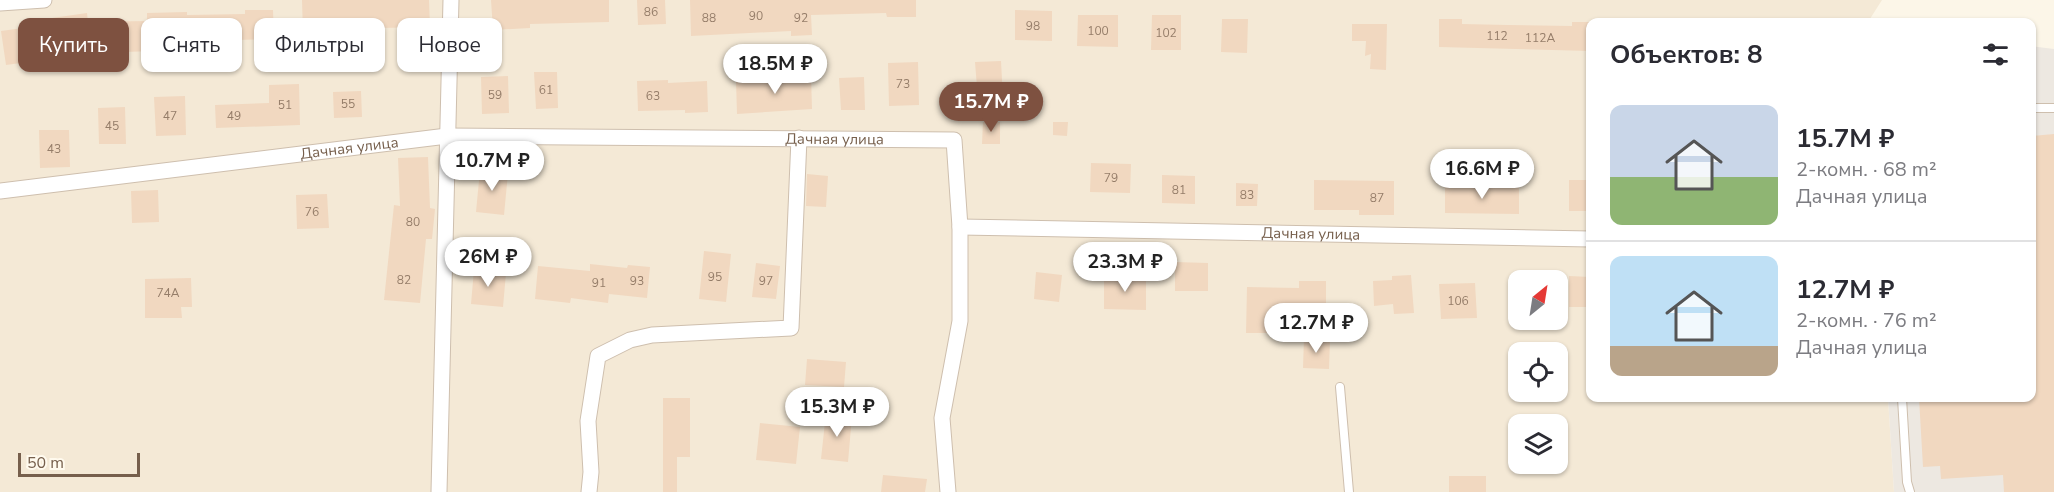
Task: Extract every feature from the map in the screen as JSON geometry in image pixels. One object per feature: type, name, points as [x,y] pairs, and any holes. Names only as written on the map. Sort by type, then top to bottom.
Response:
[{"type":"street","points":[[0,3],[44,0]]},
{"type":"street","points":[[439,492],[451,0]]},
{"type":"street","name":"Дачная улица","points":[[0,191],[447,135],[954,140],[960,227],[1586,239]]},
{"type":"street","points":[[589,492],[591,472],[588,421],[598,356],[630,340],[652,335],[791,328],[799,138]]},
{"type":"street","points":[[948,492],[942,418],[960,321],[960,227]]},
{"type":"lane","points":[[2036,108],[2054,108]]},
{"type":"lane","points":[[1340,387],[1349,492]]},
{"type":"lane","points":[[1902,402],[1907,482],[1910,492]]},
{"type":"shaded area","points":[[0,0],[1882,0],[1871,18],[1586,18],[1586,402],[1888,402],[1894,492],[0,492]]},
{"type":"shaded area","points":[[2036,47],[2054,49],[2054,492],[1894,492],[1888,402],[2036,402]]},
{"type":"building","points":[[302,0],[429,0],[430,18],[397,18],[397,28],[385,28],[385,18],[303,18]]},
{"type":"building","points":[[491,0],[609,0],[609,22],[530,24],[530,28],[502,30],[502,18],[492,18]]},
{"type":"building","points":[[637,0],[665,0],[666,24],[638,25]]},
{"type":"building","points":[[690,0],[916,0],[916,17],[887,17],[886,13],[811,15],[812,35],[791,36],[791,31],[691,36]]},
{"type":"building","points":[[245,10],[273,10],[273,18],[254,18],[254,39],[242,40],[242,18],[147,18],[147,13],[245,14]]},
{"type":"building","points":[[1015,10],[1052,11],[1052,41],[1015,40]]},
{"type":"building","points":[[87,13],[88,18],[52,18]]},
{"type":"building","points":[[1078,15],[1118,15],[1118,47],[1077,46]]},
{"type":"building","points":[[1152,15],[1181,15],[1181,50],[1151,50]]},
{"type":"building","points":[[1222,19],[1248,19],[1247,53],[1221,52]]},
{"type":"building","points":[[1439,19],[1462,19],[1462,24],[1508,25],[1572,26],[1572,22],[1586,22],[1586,51],[1439,47]]},
{"type":"building","points":[[129,21],[141,21],[141,51],[129,52]]},
{"type":"building","points":[[1352,24],[1387,24],[1386,70],[1370,69],[1371,54],[1365,56],[1366,41],[1352,41]]},
{"type":"building","points":[[18,29],[18,63],[6,65],[1,31]]},
{"type":"building","points":[[1001,61],[1003,99],[978,100],[975,62]]},
{"type":"building","points":[[918,62],[919,105],[889,106],[888,63]]},
{"type":"building","points":[[534,72],[557,72],[558,108],[536,109]]},
{"type":"building","points":[[811,74],[812,109],[737,114],[736,81],[783,80],[783,75]]},
{"type":"building","points":[[508,76],[509,113],[482,114],[481,77]]},
{"type":"building","points":[[864,77],[865,110],[841,110],[839,78]]},
{"type":"building","points":[[668,80],[668,83],[707,81],[708,112],[638,111],[637,81]]},
{"type":"building","points":[[299,84],[300,125],[216,128],[215,105],[269,103],[269,85]]},
{"type":"building","points":[[361,91],[362,117],[334,118],[333,92]]},
{"type":"building","points":[[185,96],[186,135],[156,136],[154,97]]},
{"type":"building","points":[[125,107],[126,144],[99,144],[98,108]]},
{"type":"building","points":[[983,122],[1000,122],[1000,144],[982,144]]},
{"type":"building","points":[[1053,122],[1068,122],[1067,136],[1053,135]]},
{"type":"building","points":[[39,130],[69,130],[70,167],[40,168]]},
{"type":"building","points":[[2054,134],[2054,492],[2004,492],[2003,475],[1941,479],[1940,466],[1923,467],[1919,402],[2036,402],[2036,136]]},
{"type":"building","points":[[428,157],[430,208],[435,209],[432,239],[426,239],[420,303],[384,300],[394,205],[400,206],[398,158]]},
{"type":"building","points":[[1091,163],[1131,164],[1130,193],[1090,192]]},
{"type":"building","points":[[480,170],[508,173],[504,215],[476,212]]},
{"type":"building","points":[[807,174],[828,176],[826,207],[806,206]]},
{"type":"building","points":[[1162,175],[1195,176],[1195,204],[1162,203]]},
{"type":"building","points":[[1314,180],[1394,181],[1394,215],[1359,215],[1359,210],[1314,210]]},
{"type":"building","points":[[1569,180],[1586,180],[1586,211],[1569,211]]},
{"type":"building","points":[[1236,183],[1258,184],[1257,206],[1236,206]]},
{"type":"building","points":[[1445,186],[1519,186],[1519,214],[1445,213]]},
{"type":"building","points":[[158,190],[159,222],[132,223],[131,191]]},
{"type":"building","points":[[327,194],[329,228],[297,229],[296,195]]},
{"type":"building","points":[[704,251],[731,254],[726,302],[699,299]]},
{"type":"building","points":[[1175,262],[1208,263],[1208,291],[1175,291]]},
{"type":"building","points":[[756,263],[780,266],[776,299],[752,297]]},
{"type":"building","points":[[590,264],[627,268],[628,265],[650,267],[647,298],[609,294],[608,303],[571,298],[570,303],[535,299],[538,266],[590,271]]},
{"type":"building","points":[[474,270],[506,273],[503,307],[471,304]]},
{"type":"building","points":[[1036,272],[1062,275],[1059,302],[1034,299]]},
{"type":"building","points":[[1411,275],[1414,313],[1394,314],[1393,304],[1374,306],[1373,281],[1392,280],[1392,276]]},
{"type":"building","points":[[1104,276],[1146,277],[1146,310],[1104,309]]},
{"type":"building","points":[[1569,276],[1586,277],[1586,307],[1569,307]]},
{"type":"building","points":[[191,278],[192,307],[181,307],[182,318],[145,318],[145,279]]},
{"type":"building","points":[[1299,281],[1326,281],[1326,306],[1280,306],[1280,333],[1246,333],[1247,287],[1299,288]]},
{"type":"building","points":[[1475,283],[1477,318],[1441,319],[1439,284]]},
{"type":"building","points":[[1304,338],[1330,339],[1329,369],[1303,368]]},
{"type":"building","points":[[807,359],[846,362],[844,387],[805,385]]},
{"type":"building","points":[[663,398],[690,398],[690,457],[677,457],[677,492],[663,492]]},
{"type":"building","points":[[826,413],[852,416],[848,462],[821,459]]},
{"type":"building","points":[[760,423],[800,427],[796,464],[756,460]]},
{"type":"building","points":[[883,475],[927,479],[925,492],[881,492]]},
{"type":"building","points":[[1449,476],[1486,476],[1486,492],[1449,492]]}]
